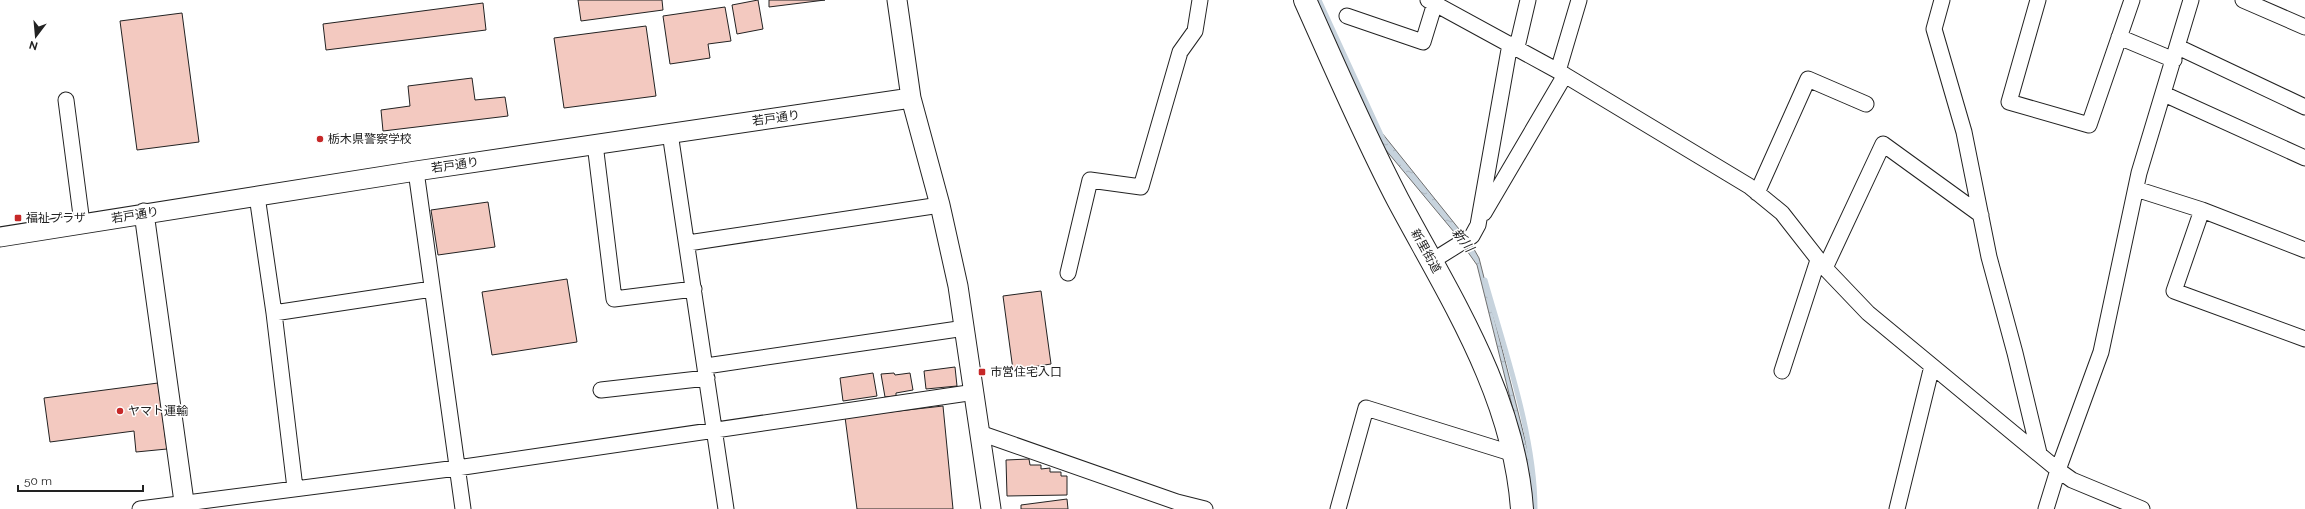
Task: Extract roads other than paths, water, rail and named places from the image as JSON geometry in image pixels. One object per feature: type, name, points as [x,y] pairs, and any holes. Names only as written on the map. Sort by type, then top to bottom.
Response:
[{"type":"main road","name":"新里街道","points":[[1305,0],[1360,125],[1474,342],[1492,381],[1506,420],[1514,454],[1520,486],[1522,509]]},
{"type":"street","points":[[897,0],[911,98],[940,205],[958,286],[975,392],[991,509]]},
{"type":"street","points":[[1068,273],[1090,180],[1141,187],[1180,52],[1195,31],[1200,0]]},
{"type":"street","points":[[1474,231],[1514,45],[1528,0]]},
{"type":"street","points":[[1432,261],[1457,246],[1474,231],[1562,73],[1579,0]]},
{"type":"street","points":[[1942,0],[1934,29],[1964,132],[1990,257],[2016,352],[2039,454]]},
{"type":"street","points":[[2038,0],[2009,102],[2088,125],[2132,0]]},
{"type":"street","points":[[2046,509],[2058,470],[2101,352],[2136,189],[2191,0]]},
{"type":"street","points":[[2243,0],[2305,27]]},
{"type":"street","points":[[1347,16],[1423,42],[1432,2],[1514,45],[1562,73],[1757,193],[1782,212],[1821,264],[1868,313],[2058,470],[2072,480],[2142,509]]},
{"type":"street","points":[[2119,38],[2176,54],[2305,107]]},
{"type":"street","points":[[1757,193],[1808,78],[1866,104]]},
{"type":"street","points":[[2164,94],[2305,158]]},
{"type":"street","name":"若戸通り","points":[[0,236],[416,171],[911,98]]},
{"type":"street","points":[[66,100],[82,224]]},
{"type":"street","points":[[670,133],[688,243],[726,509]]},
{"type":"street","points":[[595,144],[614,299],[694,288]]},
{"type":"street","points":[[1782,371],[1821,264],[1883,144],[1981,215]]},
{"type":"street","points":[[416,171],[462,509]]},
{"type":"street","points":[[2136,189],[2202,210],[2305,250]]},
{"type":"street","points":[[257,196],[274,313],[295,488]]},
{"type":"street","points":[[688,243],[940,205]]},
{"type":"street","points":[[2202,210],[2174,291],[2305,339]]},
{"type":"street","points":[[144,213],[185,506]]},
{"type":"street","points":[[274,313],[432,289]]},
{"type":"street","points":[[601,390],[965,328]]},
{"type":"street","points":[[1897,509],[1932,366]]},
{"type":"street","points":[[140,509],[185,506],[295,488],[457,468],[975,392]]},
{"type":"street","points":[[1338,509],[1366,408],[1514,454]]},
{"type":"street","points":[[980,433],[1177,502],[1205,509]]},
{"type":"water","points":[[1310,0],[1318,0],[1375,122],[1369,125]]},
{"type":"water","points":[[1382,133],[1463,234],[1459,238],[1375,137]]},
{"type":"water","points":[[1471,244],[1479,258],[1532,467],[1534,509],[1528,509],[1526,462],[1477,265],[1465,248]]},
{"type":"waterway","name":"新川","points":[[1319,0],[1383,139]]},
{"type":"waterway","name":"新川","points":[[1485,280],[1518,394],[1530,452],[1534,481],[1535,509]]},
{"type":"place","name":"栃木県警察学校","points":[[320,139]]},
{"type":"place","name":"福祉プラザ","points":[[18,218]]},
{"type":"place","name":"市営住宅入口","points":[[982,372]]},
{"type":"place","name":"ヤマト運輸","points":[[120,411]]}]
